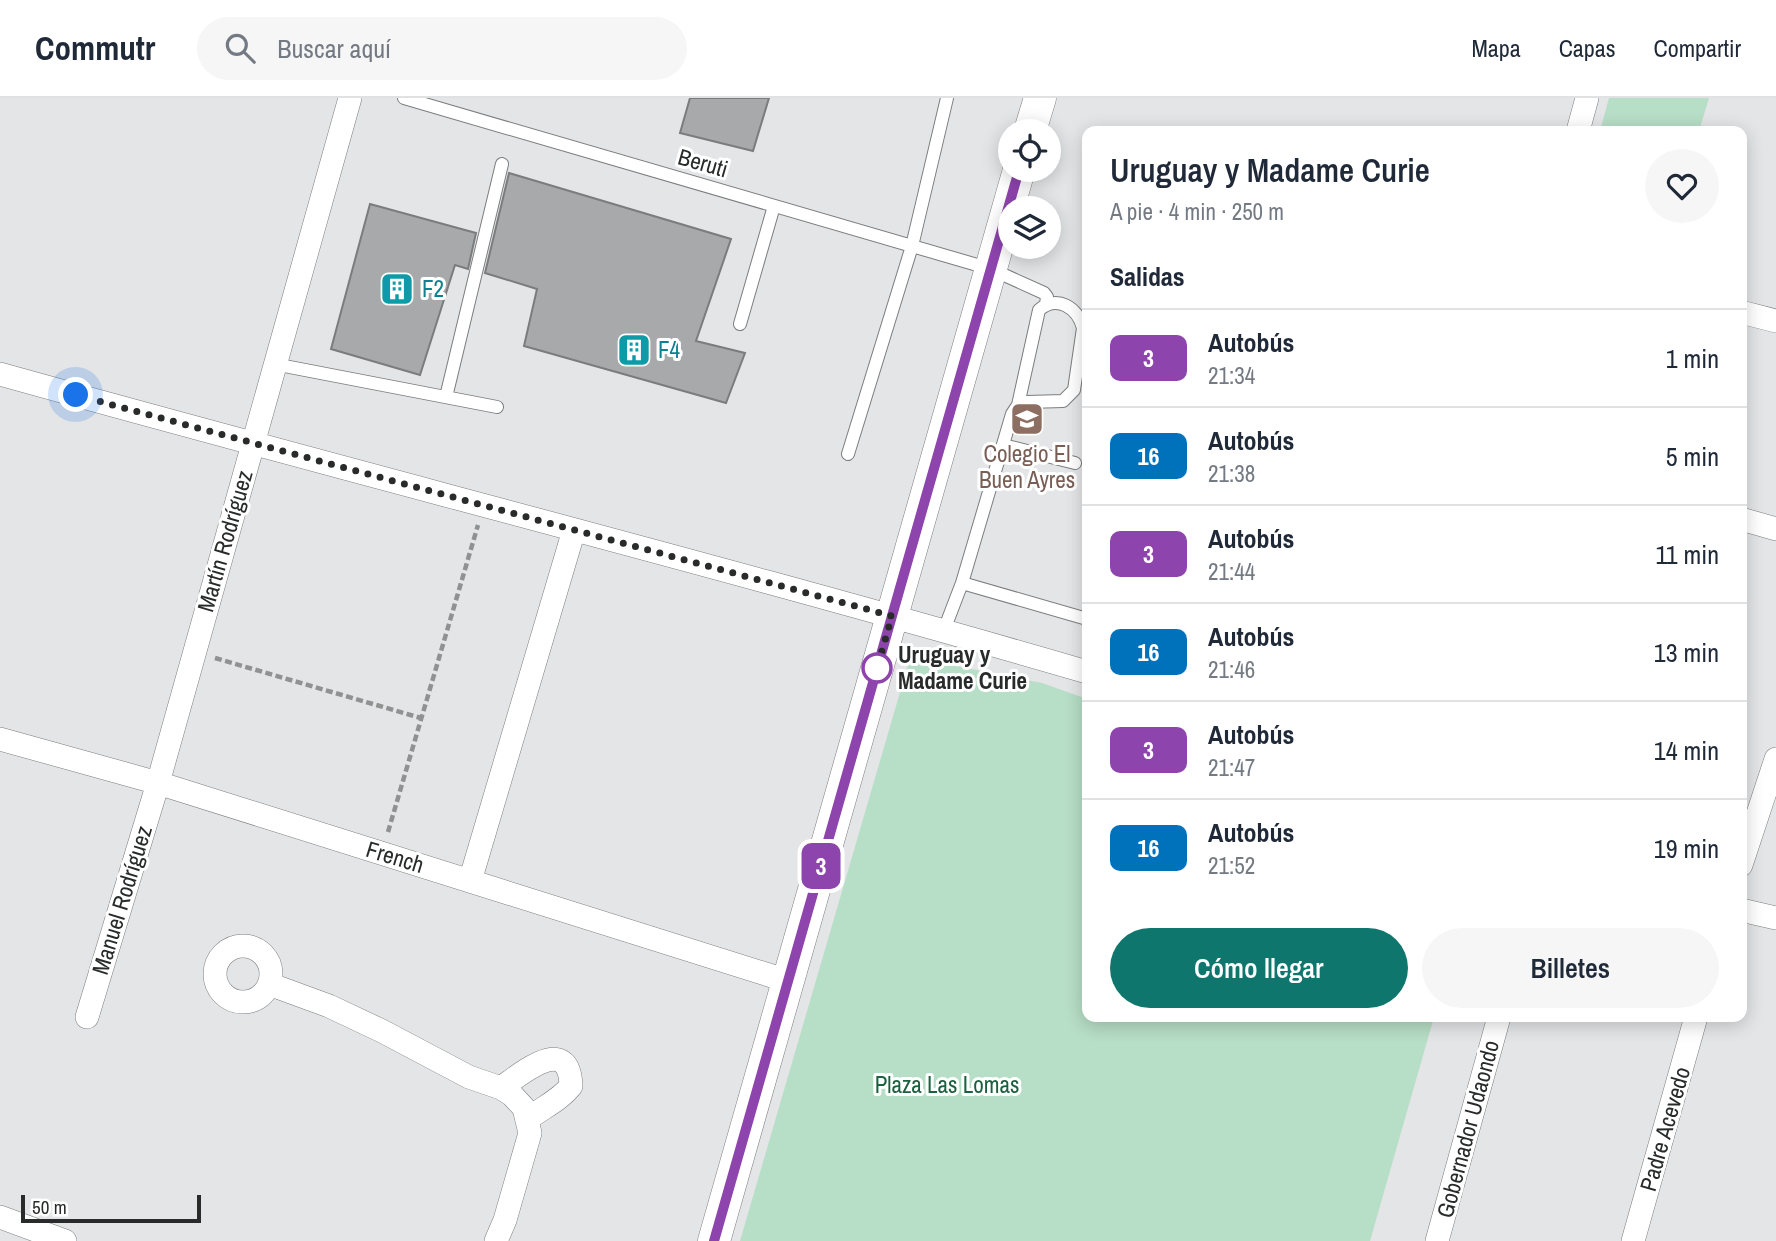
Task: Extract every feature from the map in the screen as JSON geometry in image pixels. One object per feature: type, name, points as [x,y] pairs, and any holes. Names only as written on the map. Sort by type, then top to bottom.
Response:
[{"type":"main road","points":[[1034,119],[1040,98]]},
{"type":"main road","points":[[714,1241],[1016,182]]},
{"type":"street","name":"Martín Rodríguez","points":[[158,783],[350,98]]},
{"type":"street","points":[[1579,126],[1587,98]]},
{"type":"street","points":[[1747,314],[1776,321]]},
{"type":"street","points":[[0,374],[944,630],[1082,671]]},
{"type":"street","points":[[1747,521],[1776,529]]},
{"type":"street","points":[[470,881],[574,530]]},
{"type":"street","name":"French","points":[[0,738],[158,783],[788,981]]},
{"type":"street","points":[[1747,847],[1776,759]]},
{"type":"street","name":"Manuel Rodríguez","points":[[87,1017],[158,783]]},
{"type":"street","points":[[1747,911],[1776,918]]},
{"type":"street","points":[[269,984],[329,1006],[469,1077],[501,1088],[524,1108],[530,1133],[505,1220],[496,1241]]},
{"type":"street","name":"Gobernador Udaondo","points":[[1437,1241],[1498,1022]]},
{"type":"street","name":"Padre Acevedo","points":[[1633,1241],[1695,1022]]},
{"type":"street","points":[[501,1088],[537,1062],[559,1060],[567,1067],[571,1086],[563,1096],[528,1119]]},
{"type":"street","points":[[0,1217],[65,1241]]},
{"type":"lane","name":"Beruti","points":[[404,98],[450,104],[774,206],[991,270],[1044,293],[1047,297],[1046,304]]},
{"type":"lane","points":[[848,454],[912,246],[947,98]]},
{"type":"lane","points":[[446,397],[502,163]]},
{"type":"lane","points":[[740,324],[774,206]]},
{"type":"lane","points":[[944,630],[962,583],[1012,414],[1018,405],[1040,310],[1046,304],[1056,302],[1072,308],[1082,324]]},
{"type":"lane","points":[[1018,405],[1027,402],[1063,401],[1074,390],[1082,335]]},
{"type":"lane","points":[[274,364],[497,407]]},
{"type":"lane","points":[[1003,445],[1075,463]]},
{"type":"lane","points":[[962,583],[1082,618]]},
{"type":"path","points":[[382,853],[483,506]]},
{"type":"path","points":[[194,652],[421,718]]},
{"type":"green space","points":[[1609,98],[1709,98],[1701,126],[1601,126]]},
{"type":"green space","name":"Plaza Las Lomas","points":[[925,660],[1042,683],[1082,697],[1082,1022],[1433,1022],[1370,1241],[740,1241],[908,665]]},
{"type":"building","points":[[690,98],[769,98],[753,151],[680,133]]},
{"type":"building","points":[[509,173],[731,239],[696,341],[745,353],[726,403],[524,346],[537,289],[485,273]]},
{"type":"building","name":"F2","points":[[370,204],[476,233],[468,269],[455,265],[420,375],[331,349]]},
{"type":"bus line","name":"3","points":[[714,1241],[1016,182]]},
{"type":"place","name":"F2","points":[[397,289]]},
{"type":"place","name":"F4","points":[[634,350]]},
{"type":"place","name":"Colegio El Buen Ayres","points":[[1027,419]]},
{"type":"place","name":"Uruguay y Madame Curie","points":[[877,668]]},
{"type":"route","points":[[76,395],[892,616],[877,668]]}]
